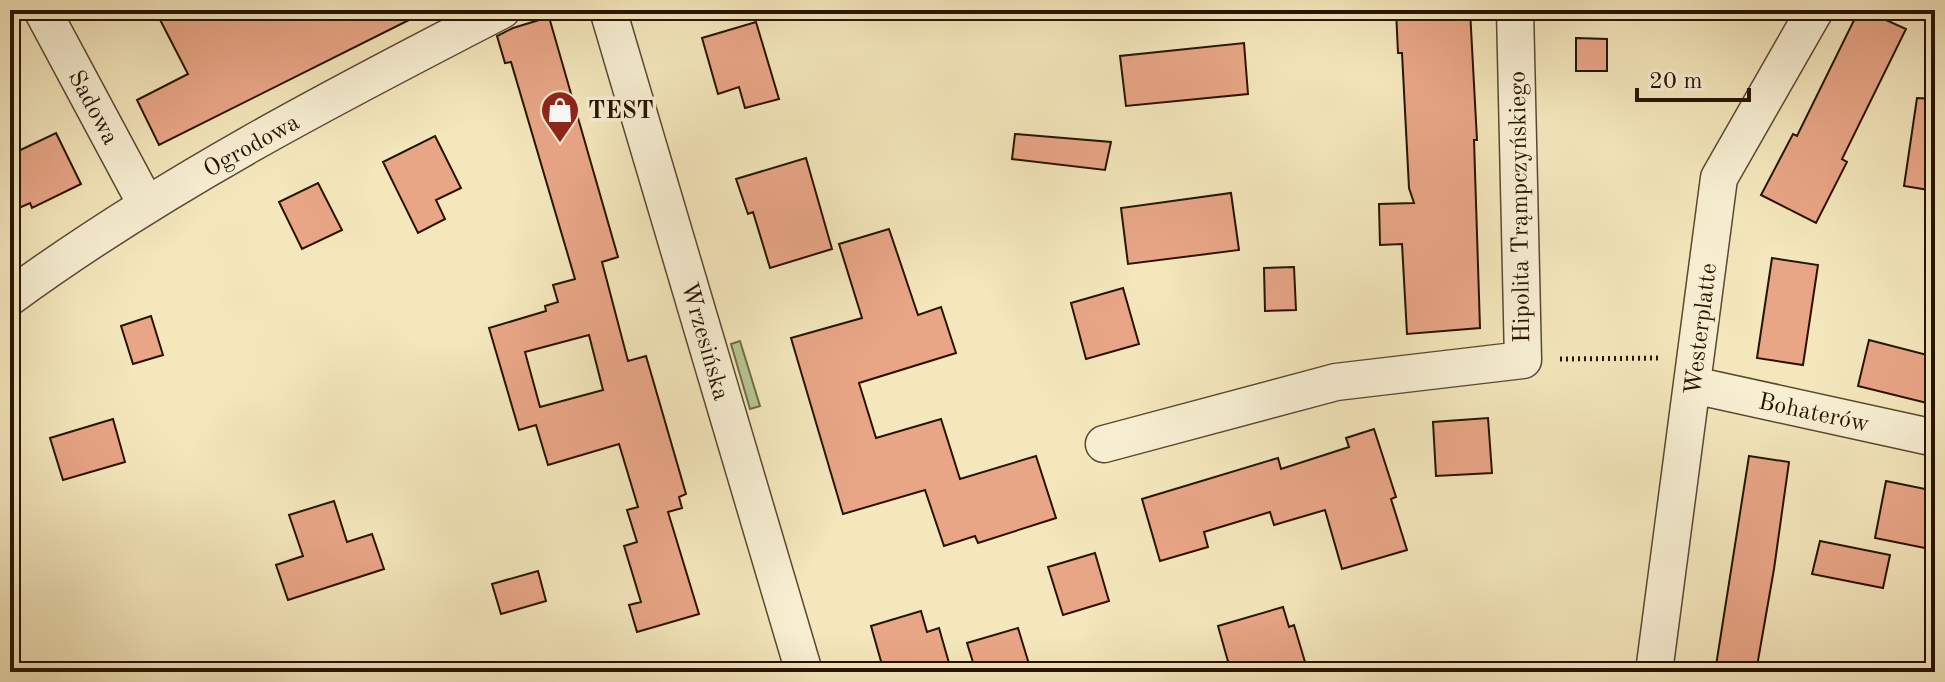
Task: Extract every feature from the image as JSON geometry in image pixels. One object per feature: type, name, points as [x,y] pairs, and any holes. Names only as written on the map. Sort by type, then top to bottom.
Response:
[{"type":"street","name":"Sadowa","points":[[42,10],[146,204]]},
{"type":"street","name":"Ogrodowa","points":[[10,297],[146,204],[396,65],[502,10]]},
{"type":"street","name":"Wrzesińska","points":[[608,10],[804,672]]},
{"type":"street","name":"Hipolita Trąmpczyńskiego","points":[[1104,444],[1336,382],[1523,360],[1515,10]]},
{"type":"street","name":"Westerplatte","points":[[1654,672],[1719,178],[1815,10]]},
{"type":"street","name":"Bohaterów","points":[[1695,371],[1935,438]]},
{"type":"path","points":[[1523,360],[1695,371]]},
{"type":"green space","points":[[740,341],[760,406],[750,409],[731,344]]},
{"type":"building","points":[[155,10],[429,10],[159,145],[137,100],[188,74]]},
{"type":"building","points":[[1396,10],[1470,10],[1477,140],[1474,140],[1480,328],[1407,334],[1402,244],[1380,245],[1379,204],[1414,203],[1409,188],[1402,53],[1398,53]]},
{"type":"building","points":[[1859,10],[1906,29],[1842,159],[1847,162],[1816,223],[1761,195],[1793,134],[1797,136]]},
{"type":"building","points":[[549,17],[618,257],[602,262],[628,361],[646,356],[686,494],[679,497],[682,508],[668,512],[699,614],[637,632],[629,605],[641,602],[624,546],[637,542],[627,510],[638,507],[619,444],[548,465],[536,425],[519,430],[489,328],[546,311],[545,306],[558,302],[553,285],[575,279],[511,62],[505,63],[497,36]],"holes":[[[589,335],[603,390],[540,407],[525,352]]]},
{"type":"building","points":[[756,22],[779,99],[745,108],[739,87],[718,94],[702,38]]},
{"type":"building","points":[[1576,38],[1607,39],[1607,71],[1576,71]]},
{"type":"building","points":[[1244,43],[1248,94],[1126,106],[1120,56]]},
{"type":"building","points":[[1917,98],[1935,99],[1935,191],[1904,186]]},
{"type":"building","points":[[56,133],[81,184],[32,208],[30,203],[10,212],[10,155]]},
{"type":"building","points":[[1015,134],[1111,142],[1105,170],[1012,159]]},
{"type":"building","points":[[435,136],[461,188],[436,200],[445,219],[418,233],[383,162]]},
{"type":"building","points":[[806,158],[832,249],[770,268],[753,212],[748,214],[736,179]]},
{"type":"building","points":[[318,183],[342,230],[302,249],[279,202]]},
{"type":"building","points":[[1231,193],[1239,250],[1128,264],[1121,208]]},
{"type":"building","points":[[889,229],[918,315],[941,307],[956,353],[859,383],[876,438],[941,419],[960,479],[1036,456],[1056,518],[978,543],[975,536],[944,546],[925,490],[843,514],[791,338],[862,318],[839,244]]},
{"type":"building","points":[[1772,258],[1818,265],[1803,365],[1757,358]]},
{"type":"building","points":[[1294,267],[1296,310],[1265,311],[1264,268]]},
{"type":"building","points":[[1123,288],[1139,344],[1086,359],[1071,303]]},
{"type":"building","points":[[151,316],[163,355],[133,364],[121,326]]},
{"type":"building","points":[[1869,340],[1935,357],[1935,405],[1858,386]]},
{"type":"building","points":[[1488,418],[1492,473],[1436,476],[1433,422]]},
{"type":"building","points":[[113,419],[125,462],[63,480],[50,438]]},
{"type":"building","points":[[1374,429],[1396,497],[1391,499],[1407,550],[1342,569],[1325,510],[1274,525],[1270,512],[1204,532],[1208,547],[1160,561],[1142,499],[1278,458],[1281,469],[1349,447],[1346,438]]},
{"type":"building","points":[[1749,456],[1789,462],[1774,569],[1756,672],[1715,672]]},
{"type":"building","points":[[1886,481],[1935,491],[1935,550],[1875,538]]},
{"type":"building","points":[[334,501],[347,542],[372,534],[384,569],[288,600],[276,565],[303,556],[289,515]]},
{"type":"building","points":[[1820,541],[1890,555],[1883,588],[1812,574]]},
{"type":"building","points":[[1095,553],[1109,601],[1063,615],[1048,567]]},
{"type":"building","points":[[538,571],[546,601],[501,614],[492,584]]},
{"type":"building","points":[[1283,607],[1289,627],[1294,625],[1308,672],[1231,672],[1218,626]]},
{"type":"building","points":[[921,611],[927,632],[939,628],[949,663],[918,672],[884,672],[871,626]]},
{"type":"building","points":[[1018,628],[1029,664],[1003,672],[976,672],[967,643]]},
{"type":"place","name":"TEST","points":[[560,144]]}]
